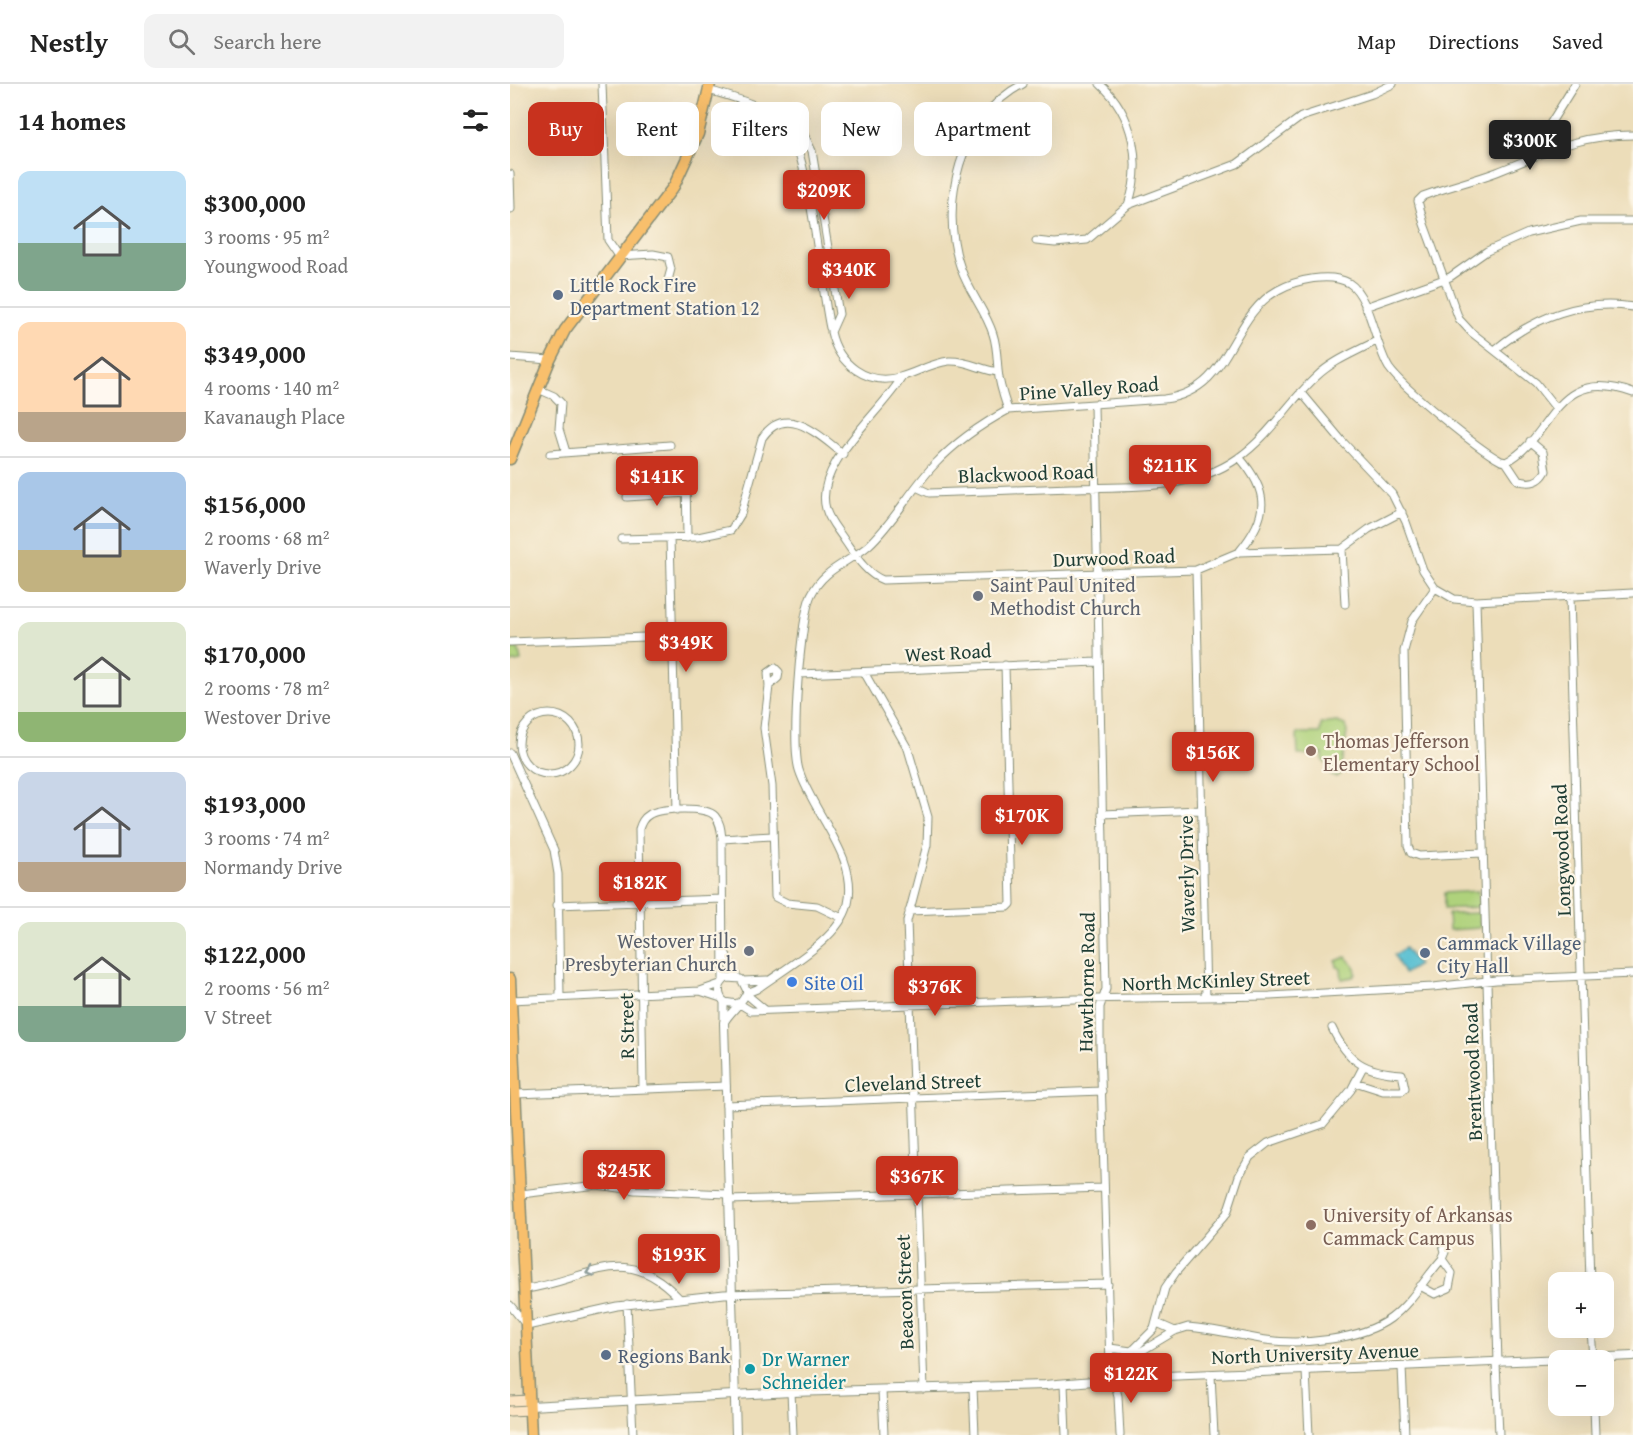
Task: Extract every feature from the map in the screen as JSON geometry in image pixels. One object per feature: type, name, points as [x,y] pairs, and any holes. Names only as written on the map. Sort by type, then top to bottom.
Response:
[{"type":"main road","points":[[510,459],[550,360],[565,330],[670,191],[684,169],[698,134],[709,87]]},
{"type":"main road","points":[[510,980],[512,1068],[516,1094],[531,1435]]},
{"type":"main road","name":"North University Avenue","points":[[510,1401],[530,1405]]},
{"type":"main road","name":"North University Avenue","points":[[510,1411],[530,1405]]},
{"type":"street","points":[[602,84],[606,234],[619,256],[665,256],[671,267],[668,280]]},
{"type":"street","points":[[1008,410],[998,372],[997,349],[993,332],[966,282],[957,257],[952,223],[953,198],[964,152],[979,124],[999,100],[1023,84]]},
{"type":"street","points":[[1100,84],[1120,110],[1133,140],[1135,173],[1128,205]]},
{"type":"street","points":[[1036,241],[1055,243],[1087,240],[1128,205],[1237,164],[1301,117],[1372,94],[1393,84]]},
{"type":"street","points":[[1555,147],[1550,124],[1575,84]]},
{"type":"street","points":[[709,87],[747,102]]},
{"type":"street","points":[[1555,407],[1536,383],[1496,349],[1471,332],[1459,319],[1443,280],[1418,201],[1432,193],[1495,173],[1555,147],[1592,137],[1633,135]]},
{"type":"street","points":[[809,145],[812,151],[839,315],[838,321],[830,328]]},
{"type":"street","points":[[801,156],[830,328],[838,351],[851,369],[875,378],[902,377],[950,361],[961,361],[998,372]]},
{"type":"street","points":[[510,174],[511,209]]},
{"type":"street","points":[[1365,307],[1443,280],[1487,251],[1528,232],[1581,221],[1633,221]]},
{"type":"street","name":"Pine Valley Road","points":[[724,1023],[746,993],[757,989],[824,939],[842,918],[850,892],[846,864],[813,803],[797,759],[795,736],[804,624],[811,596],[828,573],[874,539],[946,453],[989,420],[1008,410],[1172,398],[1202,385],[1218,369],[1257,309],[1272,294],[1288,286],[1314,280],[1339,279],[1356,290],[1365,307],[1376,341],[1394,374],[1413,392],[1496,458],[1506,462]]},
{"type":"street","points":[[1496,349],[1526,327],[1553,314],[1597,305],[1633,307]]},
{"type":"street","name":"Blackwood Road","points":[[916,487],[929,493],[1182,482],[1216,471],[1239,457],[1257,442],[1301,392],[1335,362],[1376,341]]},
{"type":"street","points":[[510,357],[550,360]]},
{"type":"street","name":"Durwood Road","points":[[902,377],[843,454],[827,480],[825,503],[829,517],[854,554],[870,573],[890,581],[1196,570],[1239,552],[1342,549]]},
{"type":"street","points":[[1530,441],[1545,457],[1546,471],[1540,478],[1530,483],[1518,480],[1506,462],[1519,455],[1555,407],[1573,394],[1593,388],[1616,388],[1633,393]]},
{"type":"street","points":[[538,389],[554,396],[561,403],[559,429],[566,452]]},
{"type":"street","points":[[1301,392],[1342,441],[1388,488],[1402,512],[1423,570],[1435,588],[1454,599],[1476,601],[1633,593]]},
{"type":"street","name":"Hawthorne Road","points":[[1094,405],[1106,988],[1100,1007],[1104,1188],[1110,1348],[1113,1379],[1118,1396],[1120,1435]]},
{"type":"street","points":[[621,539],[717,535],[735,527],[744,505],[761,442],[766,433],[777,424],[786,421],[800,423],[843,454]]},
{"type":"street","points":[[550,454],[670,445]]},
{"type":"street","points":[[1239,457],[1256,477],[1262,501],[1257,529],[1239,552]]},
{"type":"street","points":[[686,476],[687,537]]},
{"type":"street","points":[[627,497],[687,493]]},
{"type":"street","points":[[1345,604],[1342,549],[1369,529],[1402,512]]},
{"type":"street","points":[[670,538],[677,810]]},
{"type":"street","name":"Waverly Drive","points":[[1196,570],[1206,997]]},
{"type":"street","points":[[1435,588],[1412,621],[1404,651],[1408,846],[1411,854],[1419,856],[1482,852]]},
{"type":"street","name":"Longwood Road","points":[[1570,596],[1590,1272]]},
{"type":"street","name":"Brentwood Road","points":[[1476,601],[1499,1435]]},
{"type":"street","points":[[510,642],[673,636]]},
{"type":"street","name":"West Road","points":[[800,674],[1098,662]]},
{"type":"street","points":[[909,911],[1008,907],[1011,904],[1005,665]]},
{"type":"street","name":"Beacon Street","points":[[864,672],[908,750],[928,817],[927,845],[907,925],[924,1389]]},
{"type":"street","points":[[769,686],[764,728],[772,786],[773,885],[778,900],[817,906],[842,918]]},
{"type":"street","points":[[519,745],[528,765],[540,772],[554,774],[572,763],[579,751],[580,741],[577,732],[565,718],[548,713],[538,716],[524,727],[519,745],[510,751],[552,844],[557,868],[560,997]]},
{"type":"street","name":"R Street","points":[[643,1089],[639,901],[640,825],[652,813],[701,810],[711,813],[718,820],[722,839]]},
{"type":"street","points":[[1102,814],[1201,810]]},
{"type":"street","points":[[736,1435],[722,1000],[724,948],[722,839],[772,836]]},
{"type":"street","points":[[558,905],[722,899]]},
{"type":"street","points":[[724,948],[746,993],[766,1010]]},
{"type":"street","name":"North McKinley Street","points":[[700,991],[751,1011],[1356,992],[1486,981],[1633,974]]},
{"type":"street","points":[[511,1000],[700,991],[722,982],[740,979],[767,980]]},
{"type":"street","points":[[1332,1028],[1341,1047],[1363,1067],[1378,1072],[1402,1074],[1405,1088],[1402,1091],[1386,1091],[1355,1082]]},
{"type":"street","points":[[1136,1353],[1157,1323],[1168,1283],[1223,1220],[1239,1176],[1251,1157],[1268,1143],[1323,1124],[1355,1082],[1363,1067]]},
{"type":"street","points":[[516,1094],[726,1086]]},
{"type":"street","name":"Cleveland Street","points":[[726,1105],[1102,1092]]},
{"type":"street","points":[[520,1194],[597,1185],[729,1197],[1104,1188]]},
{"type":"street","points":[[1110,1348],[1136,1353],[1175,1331],[1192,1327],[1269,1340],[1350,1336],[1375,1327],[1391,1318],[1442,1259],[1445,1252],[1443,1245]]},
{"type":"street","points":[[1420,1286],[1435,1293],[1449,1288],[1452,1273],[1442,1259]]},
{"type":"street","points":[[525,1288],[560,1283],[596,1269],[629,1267],[655,1276],[679,1298]]},
{"type":"street","points":[[510,1303],[527,1326],[627,1304],[670,1302],[679,1298],[1108,1284]]},
{"type":"street","points":[[510,1303],[526,1305]]},
{"type":"street","points":[[627,1304],[633,1435]]},
{"type":"street","points":[[1157,1323],[1175,1331]]},
{"type":"street","points":[[1136,1353],[1142,1377]]},
{"type":"street","name":"North University Avenue","points":[[1614,1357],[1633,1356]]},
{"type":"street","name":"North University Avenue","points":[[530,1405],[791,1392],[973,1388],[1064,1384],[1142,1377],[1548,1361]]},
{"type":"street","points":[[1402,1367],[1405,1435]]},
{"type":"street","points":[[1306,1371],[1309,1435]]},
{"type":"street","points":[[1211,1376],[1214,1435]]},
{"type":"street","points":[[1064,1384],[1066,1435]]},
{"type":"street","points":[[973,1388],[975,1435]]},
{"type":"street","points":[[882,1391],[884,1435]]},
{"type":"street","points":[[791,1392],[793,1435]]},
{"type":"street","points":[[1594,1416],[1595,1435]]},
{"type":"green space","points":[[518,647],[521,661],[510,663],[510,649]]},
{"type":"green space","points":[[1337,722],[1345,725],[1347,732],[1341,774],[1336,777],[1330,775],[1330,767],[1323,761],[1323,754],[1298,755],[1297,733],[1320,733],[1321,724]]},
{"type":"green space","points":[[1478,891],[1479,907],[1444,909],[1444,893]]},
{"type":"green space","points":[[1479,913],[1480,928],[1449,930],[1448,914]]},
{"type":"green space","points":[[1346,957],[1355,967],[1356,974],[1353,977],[1342,979],[1341,968],[1337,967],[1336,961]]},
{"type":"water","points":[[1405,948],[1418,965],[1404,974],[1394,955]]},
{"type":"place","name":"Little Rock Fire Department Station 12","points":[[558,295]]},
{"type":"place","name":"Saint Paul United Methodist Church","points":[[978,596]]},
{"type":"place","name":"Thomas Jefferson Elementary School","points":[[1311,751]]},
{"type":"place","name":"Westover Hills Presbyterian Church","points":[[749,951]]},
{"type":"place","name":"Cammack Village City Hall","points":[[1425,953]]},
{"type":"place","name":"Site Oil","points":[[792,982]]},
{"type":"place","name":"University of Arkansas Cammack Campus","points":[[1311,1225]]},
{"type":"place","name":"Regions Bank","points":[[606,1355]]},
{"type":"place","name":"Dr Warner Schneider","points":[[750,1369]]}]
